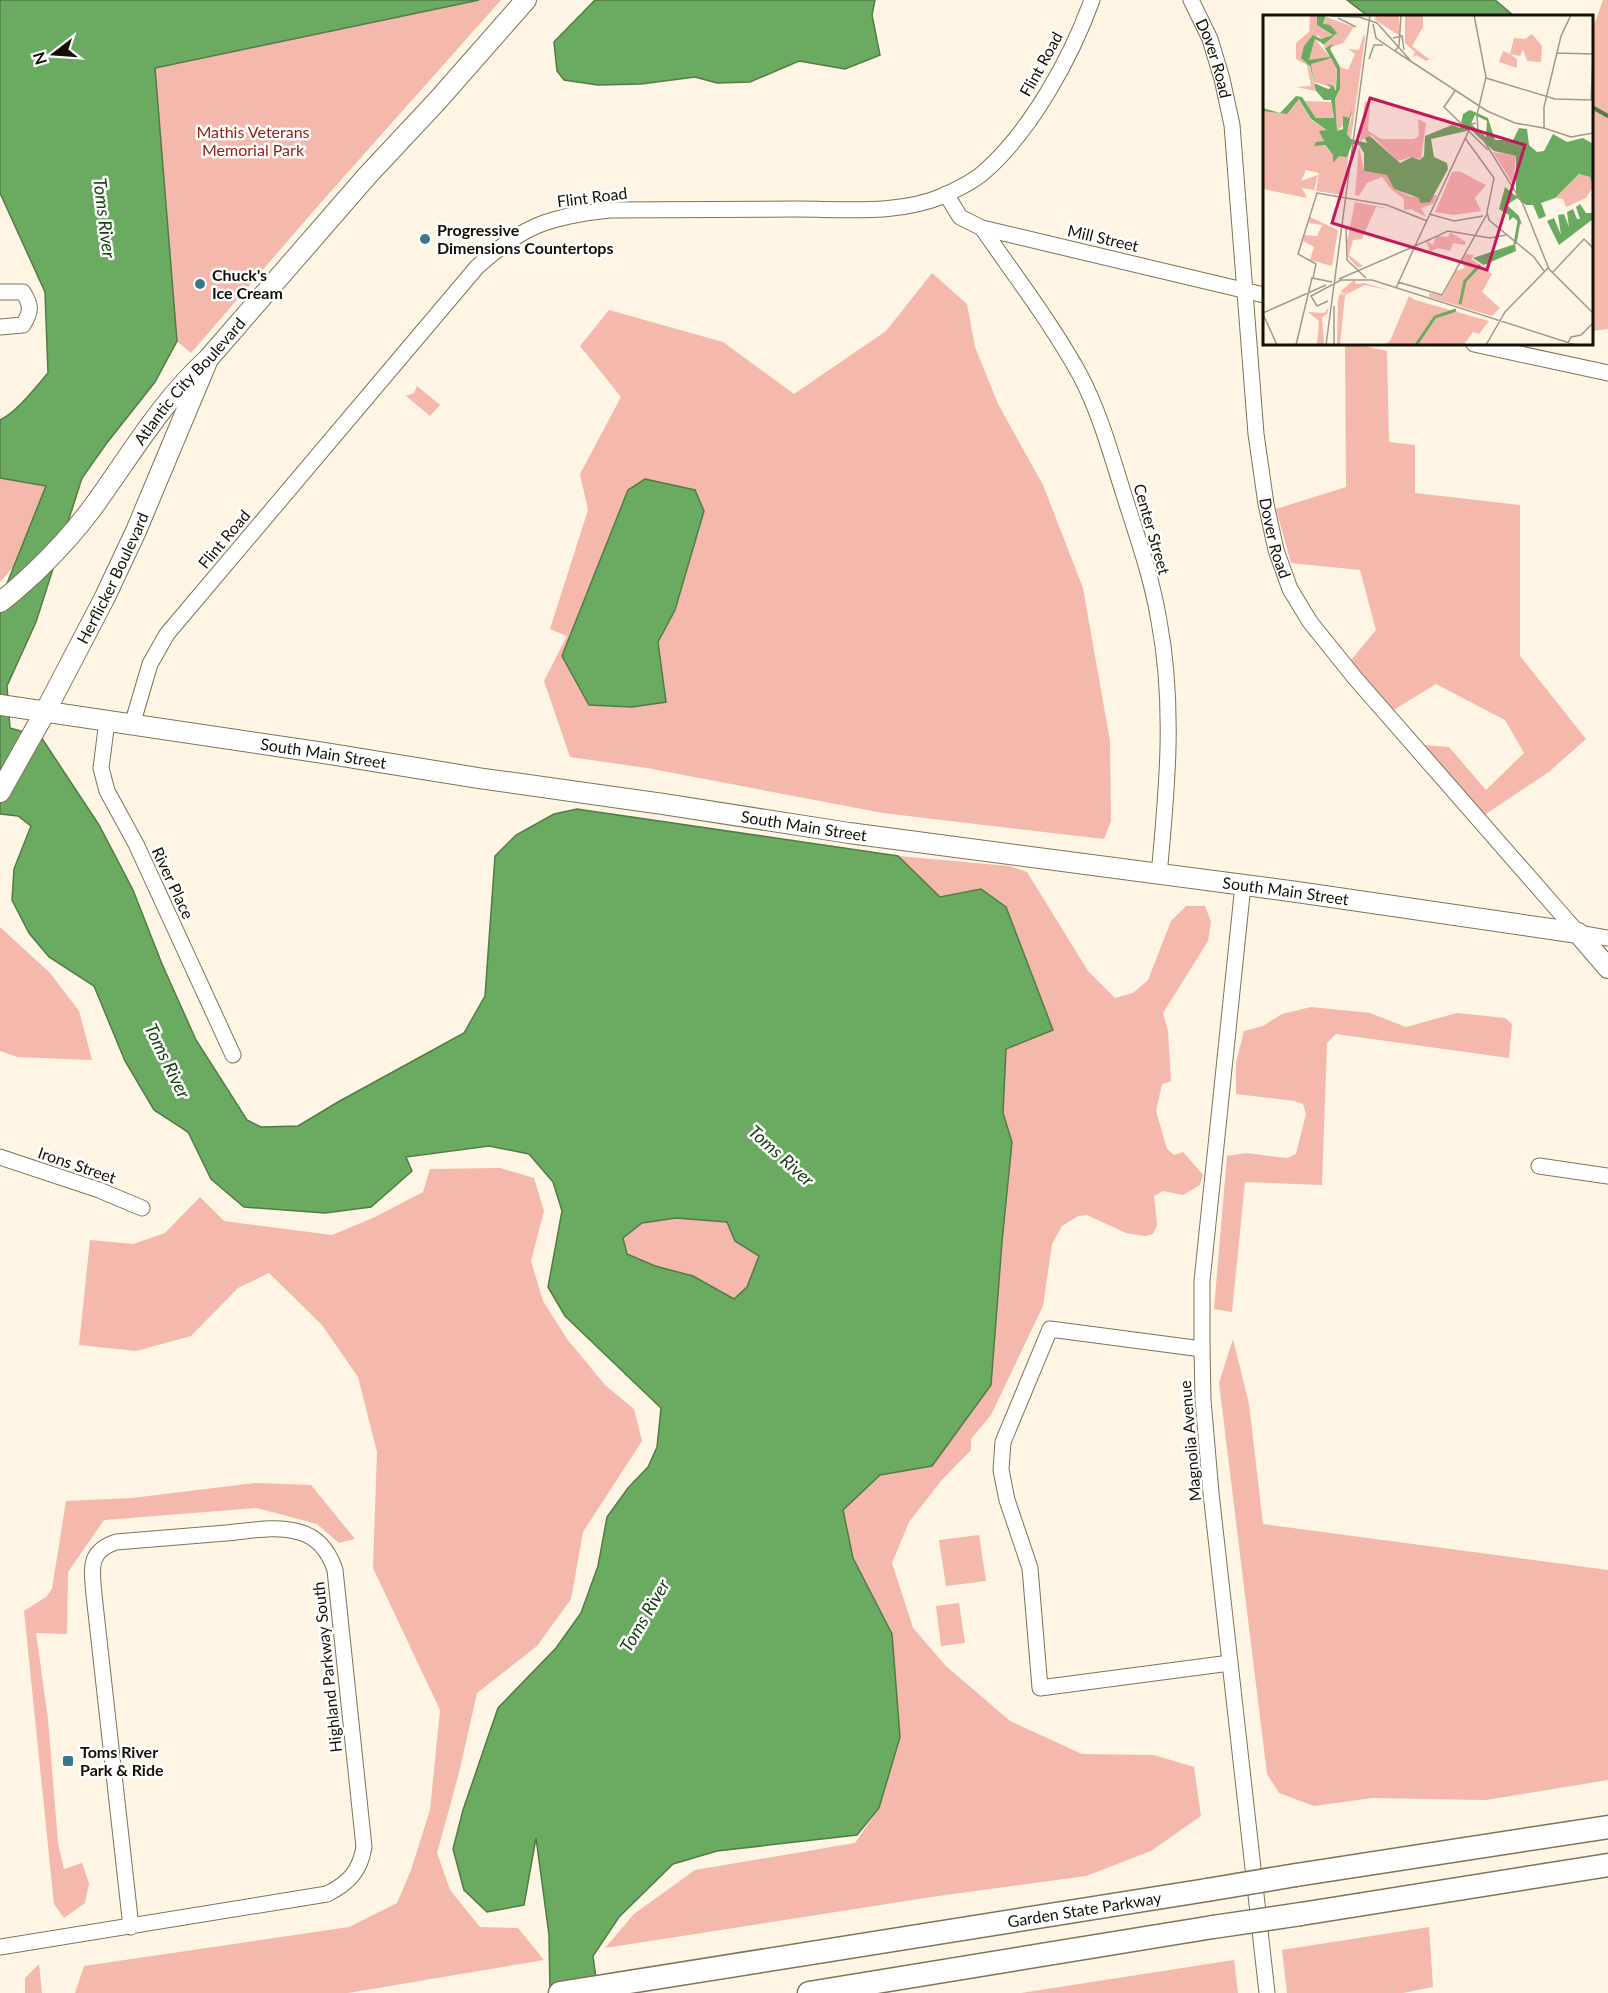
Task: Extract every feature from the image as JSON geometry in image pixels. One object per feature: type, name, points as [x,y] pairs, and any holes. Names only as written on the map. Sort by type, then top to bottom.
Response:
[{"type":"highway","points":[[1541,1836],[1581,1819],[1608,1813]]},
{"type":"highway","name":"Garden State Parkway","points":[[560,1993],[1608,1827]]},
{"type":"highway","points":[[809,1993],[1608,1865]]},
{"type":"main road","name":"Atlantic City Boulevard","points":[[0,602],[73,532],[144,431],[191,375],[208,359],[366,176],[438,100],[526,0]]},
{"type":"main road","name":"Herflicker Boulevard","points":[[0,792],[105,597],[198,388],[208,359]]},
{"type":"main road","name":"South Main Street","points":[[0,705],[849,833],[1243,885],[1578,933]]},
{"type":"main road","name":"Dover Road","points":[[1578,933],[1608,968]]},
{"type":"street","name":"Flint Road","points":[[132,725],[150,664],[168,634],[477,267],[502,244],[546,221],[589,212],[873,208],[922,202],[946,194],[983,173],[1009,146],[1030,118],[1073,45],[1092,0]]},
{"type":"street","name":"Dover Road","points":[[1191,0],[1210,39],[1232,125],[1243,290],[1256,434],[1275,550],[1290,589],[1310,622],[1355,678],[1578,933]]},
{"type":"street","name":"Mill Street","points":[[946,194],[960,217],[982,228],[1263,295]]},
{"type":"street","name":"Center Street","points":[[982,228],[1051,328],[1081,377],[1103,429],[1143,556],[1159,620],[1167,675],[1169,733],[1167,795],[1160,875]]},
{"type":"street","points":[[0,292],[23,292],[30,302],[30,313],[22,325],[0,327]]},
{"type":"street","points":[[1479,345],[1608,373]]},
{"type":"street","name":"River Place","points":[[107,721],[101,768],[107,791],[136,844],[233,1055]]},
{"type":"street","name":"Magnolia Avenue","points":[[1243,885],[1202,1281],[1202,1349],[1205,1424],[1267,1993]]},
{"type":"street","name":"South Main Street","points":[[1578,933],[1608,938]]},
{"type":"street","name":"Irons Street","points":[[0,1157],[99,1190],[142,1208]]},
{"type":"street","points":[[1539,1166],[1608,1176]]},
{"type":"street","points":[[1202,1349],[1050,1329],[1003,1442],[1001,1470],[1007,1500],[1030,1568],[1040,1688],[1230,1663]]},
{"type":"street","name":"Highland Parkway South","points":[[0,1947],[130,1927],[327,1894],[350,1880],[359,1868],[364,1847],[335,1570],[331,1557],[317,1541],[299,1532],[270,1529],[116,1542],[106,1546],[96,1555],[92,1568],[94,1595],[130,1927]]},
{"type":"green space","name":"Mathis Veterans Memorial Park","points":[[479,0],[501,0],[191,353],[177,341],[155,68]]},
{"type":"green space","points":[[1603,0],[1608,0],[1608,329],[1593,331],[1593,28]]},
{"type":"green space","points":[[932,273],[967,304],[975,347],[998,404],[1043,485],[1083,588],[1110,741],[1111,821],[1104,839],[883,813],[647,768],[570,757],[544,681],[567,636],[550,629],[588,510],[580,474],[621,397],[580,346],[609,310],[723,342],[794,394],[886,331]],"holes":[[[704,511],[675,610],[658,642]]]},
{"type":"green space","points":[[1345,345],[1360,345],[1387,351],[1389,442],[1415,445],[1415,493],[1520,505],[1520,656],[1586,739],[1550,771],[1483,816],[1423,745],[1449,747],[1486,790],[1524,753],[1505,720],[1436,684],[1392,711],[1351,660],[1376,630],[1360,570],[1291,563],[1276,509],[1346,487]]},
{"type":"green space","points":[[417,386],[440,405],[430,416],[406,396],[414,393]]},
{"type":"green space","points":[[0,478],[46,486],[15,565],[0,582]]},
{"type":"green space","points":[[898,856],[1009,866],[1027,872],[1088,971],[1115,998],[1133,993],[1148,980],[1171,921],[1186,906],[1205,906],[1211,922],[1208,941],[1163,1013],[1168,1031],[1171,1081],[1162,1084],[1156,1111],[1167,1149],[1174,1155],[1183,1152],[1203,1175],[1200,1185],[1183,1195],[1163,1191],[1154,1196],[1157,1225],[1153,1234],[1145,1236],[1126,1233],[1087,1215],[1078,1216],[1062,1226],[1052,1244],[1043,1306],[991,1415],[971,1439],[971,1450],[941,1481],[909,1522],[892,1563],[913,1628],[946,1666],[1010,1721],[1082,1754],[1154,1755],[1194,1767],[1201,1816],[1151,1851],[1086,1876],[938,1896],[605,1948],[634,1914],[695,1870],[855,1843],[879,1808],[900,1737],[892,1634],[853,1558],[843,1510],[880,1475],[932,1466],[1002,1242],[1012,1142],[1003,1113],[1006,1048],[981,889],[940,897]]},
{"type":"green space","points":[[0,927],[50,973],[79,1011],[92,1060],[17,1057],[0,1051]]},
{"type":"green space","points":[[1311,1007],[1370,1013],[1406,1027],[1457,1013],[1505,1018],[1512,1024],[1509,1058],[1336,1034],[1327,1043],[1322,1185],[1245,1182],[1232,1312],[1214,1309],[1227,1156],[1246,1153],[1287,1158],[1296,1154],[1306,1114],[1303,1104],[1294,1101],[1236,1094],[1236,1063],[1244,1031],[1263,1026],[1282,1014]]},
{"type":"green space","points":[[500,1168],[534,1178],[544,1211],[531,1261],[543,1301],[567,1339],[605,1385],[634,1409],[642,1441],[583,1532],[571,1599],[537,1646],[477,1693],[459,1773],[437,1853],[450,1890],[480,1927],[518,1928],[544,1960],[348,1993],[75,1993],[84,1966],[349,1927],[397,1903],[411,1870],[430,1810],[440,1710],[373,1568],[377,1452],[358,1377],[322,1325],[269,1273],[238,1288],[191,1336],[136,1351],[79,1345],[90,1240],[133,1244],[165,1233],[200,1197],[224,1221],[332,1235],[375,1217],[423,1192],[430,1169]]},
{"type":"green space","points":[[676,1218],[727,1222],[735,1241],[759,1256],[747,1287],[734,1299],[693,1276],[655,1266],[627,1254],[623,1238],[642,1223]]},
{"type":"green space","points":[[1233,1339],[1249,1404],[1263,1524],[1608,1570],[1608,1780],[1486,1800],[1372,1798],[1314,1806],[1279,1793],[1267,1774],[1219,1383]]},
{"type":"green space","points":[[255,1483],[311,1485],[355,1539],[339,1543],[317,1524],[257,1508],[104,1520],[68,1572],[67,1634],[36,1633],[48,1719],[58,1843],[64,1869],[82,1863],[89,1883],[85,1903],[64,1918],[54,1904],[24,1611],[46,1597],[52,1589],[66,1501],[132,1498]]},
{"type":"green space","points":[[979,1535],[986,1581],[946,1586],[939,1540]]},
{"type":"green space","points":[[959,1603],[965,1643],[941,1646],[936,1606]]},
{"type":"green space","points":[[1429,1927],[1433,1987],[1403,1993],[1287,1993],[1282,1950]]},
{"type":"green space","points":[[1234,1960],[1238,1993],[1021,1993]]},
{"type":"green space","points":[[39,1964],[42,1993],[25,1993],[25,1978]]},
{"type":"water","name":"Toms River","points":[[0,0],[479,0],[155,68],[177,341],[155,382],[82,478],[36,622],[7,686],[10,728],[41,737],[99,825],[133,890],[162,964],[196,1040],[247,1120],[261,1127],[298,1126],[464,1033],[485,996],[495,856],[516,835],[554,814],[577,809],[898,856],[940,897],[981,889],[1006,907],[1053,1030],[1006,1049],[1003,1113],[1012,1142],[991,1385],[932,1466],[880,1475],[843,1510],[853,1558],[892,1634],[900,1737],[879,1808],[857,1835],[717,1851],[673,1864],[619,1917],[593,1956],[598,1993],[550,1993],[549,1935],[536,1838],[524,1905],[487,1912],[464,1890],[453,1849],[463,1810],[498,1708],[556,1648],[581,1613],[598,1566],[607,1517],[628,1488],[648,1467],[657,1447],[661,1408],[565,1316],[548,1287],[562,1211],[553,1182],[529,1154],[489,1146],[406,1157],[412,1171],[371,1207],[325,1213],[244,1207],[211,1179],[188,1132],[154,1110],[125,1061],[94,986],[49,957],[29,933],[12,900],[14,869],[31,826],[18,816],[0,814],[0,601],[46,486],[0,478],[0,420],[19,405],[48,373],[45,292],[0,193]],"holes":[[[676,1218],[727,1222],[735,1241],[759,1256],[747,1287],[734,1299],[693,1276],[655,1266],[627,1254],[623,1238],[642,1223]]]},
{"type":"water","points":[[595,0],[875,0],[872,15],[880,55],[845,69],[799,61],[750,82],[717,83],[695,77],[641,84],[598,85],[564,80],[557,71],[554,42]]},
{"type":"water","points":[[1347,0],[1495,0],[1513,15],[1367,15]]},
{"type":"water","points":[[645,479],[695,490],[704,511],[675,610],[658,642],[666,702],[632,707],[589,705],[562,656],[628,490]]},
{"type":"waterway","points":[[1593,108],[1608,116]]},
{"type":"place","name":"Progressive Dimensions Countertops","points":[[425,239]]},
{"type":"place","name":"Chuck's Ice Cream","points":[[200,284]]},
{"type":"place","name":"Toms River Park & Ride","points":[[68,1761]]}]
